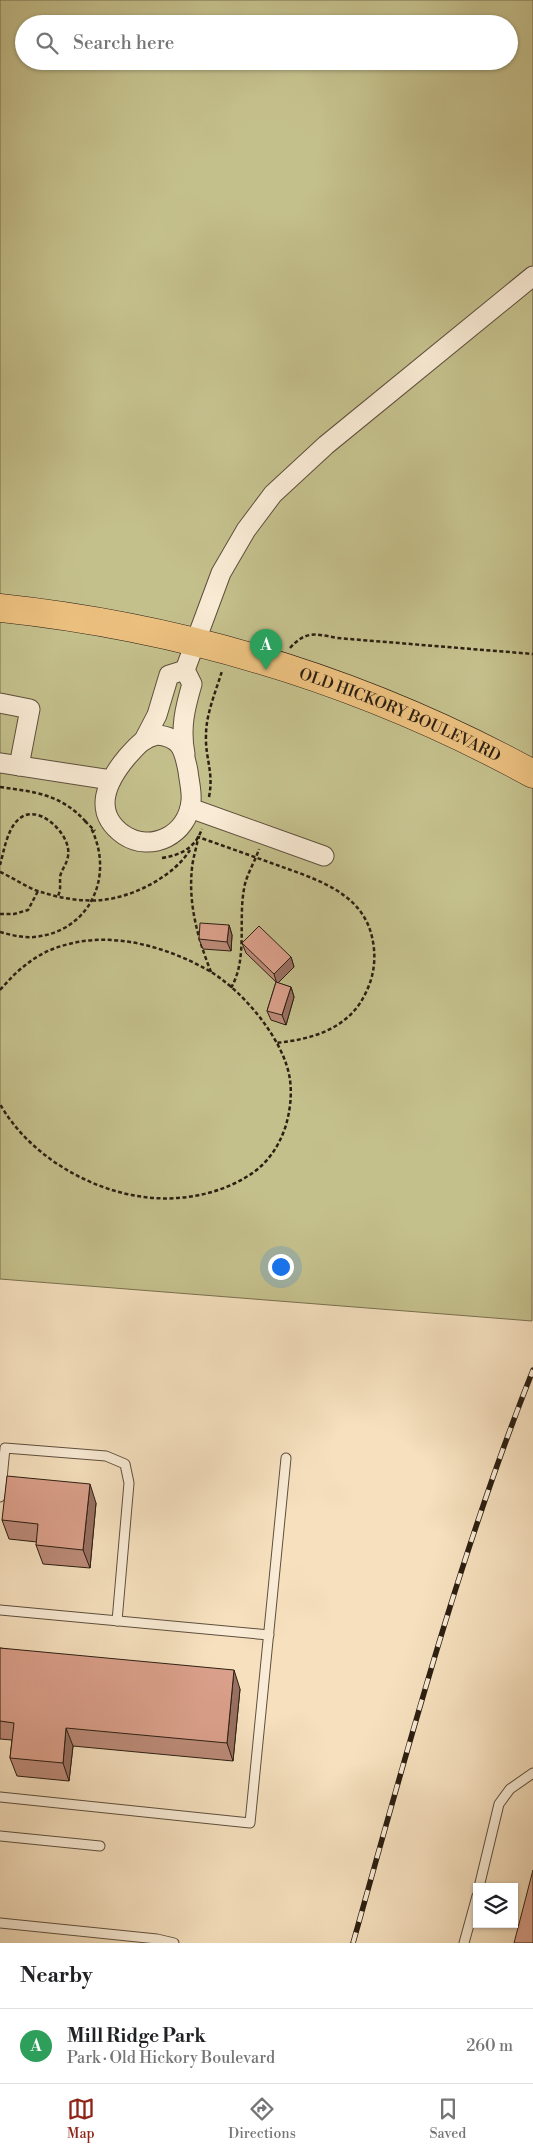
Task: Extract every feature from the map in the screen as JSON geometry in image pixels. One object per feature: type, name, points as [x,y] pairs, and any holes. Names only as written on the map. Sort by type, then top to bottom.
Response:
[{"type":"main road","name":"OLD HICKORY BOULEVARD","points":[[0,608],[81,619],[194,641],[315,676],[387,705],[484,749],[533,774]]},
{"type":"street","points":[[184,754],[179,744],[168,736],[157,735],[137,745],[110,780],[105,794],[108,818],[115,828],[136,842],[151,843],[172,835],[185,820],[190,808],[191,789],[181,736],[182,719],[192,684],[185,670],[214,589],[232,551],[256,514],[274,494],[326,445],[533,276]]},
{"type":"street","points":[[144,740],[157,715],[169,675],[185,670]]},
{"type":"street","points":[[0,703],[30,709],[19,766]]},
{"type":"street","points":[[0,763],[110,780]]},
{"type":"street","points":[[190,808],[324,856]]},
{"type":"lane","points":[[0,1497],[5,1448],[106,1456],[125,1464],[129,1483],[117,1621]]},
{"type":"lane","points":[[0,1797],[250,1823],[286,1458]]},
{"type":"lane","points":[[0,1610],[268,1636]]},
{"type":"lane","points":[[480,1883],[499,1804],[510,1789],[533,1773]]},
{"type":"lane","points":[[0,1836],[100,1846]]},
{"type":"lane","points":[[464,1943],[473,1910]]},
{"type":"lane","points":[[0,1923],[120,1940],[156,1939],[174,1943]]},
{"type":"path","points":[[275,664],[296,641],[305,635],[316,634],[338,638],[533,654]]},
{"type":"path","points":[[0,787],[40,793],[55,798],[69,806],[91,827],[98,842],[101,858],[98,888],[91,901],[73,922],[49,934],[26,937],[0,932]]},
{"type":"path","points":[[0,865],[5,845],[18,819],[30,815],[45,819],[58,828],[68,847],[67,863],[60,876],[61,888],[58,896]]},
{"type":"path","points":[[232,988],[238,976],[240,963],[244,889],[264,834]]},
{"type":"path","points":[[211,972],[196,929],[192,905],[192,866],[198,837],[318,880],[343,894],[366,918],[372,930],[374,946],[372,975],[362,1002],[340,1024],[323,1033],[304,1039],[276,1043]]},
{"type":"path","points":[[0,872],[38,891],[91,901],[120,897],[151,883],[167,874],[179,863],[192,846]]},
{"type":"path","points":[[0,914],[14,914],[28,910],[38,891]]},
{"type":"path","points":[[0,990],[17,970],[46,952],[78,942],[104,940],[153,948],[182,958],[211,972],[232,988],[256,1014],[276,1043],[290,1078],[291,1095],[288,1117],[279,1141],[266,1161],[244,1179],[211,1193],[180,1198],[148,1198],[114,1192],[66,1169],[40,1151],[20,1131],[0,1104]]},
{"type":"shaded area","points":[[0,0],[533,0],[532,1321],[0,1279]]},
{"type":"building","points":[[200,923],[229,925],[227,942],[199,939]]},
{"type":"building","points":[[259,926],[291,957],[274,974],[242,943]]},
{"type":"building","points":[[276,982],[291,987],[282,1015],[267,1011]]},
{"type":"building","points":[[7,1476],[90,1484],[83,1550],[36,1545],[38,1524],[2,1520]]},
{"type":"building","points":[[0,1648],[234,1670],[227,1743],[66,1728],[63,1763],[10,1758],[14,1723],[0,1721]]},
{"type":"building","points":[[533,1870],[533,1943],[514,1943]]},
{"type":"railway","points":[[353,1943],[414,1726],[458,1582],[506,1440],[533,1370]]},
{"type":"place","name":"Mill Ridge Park","points":[[266,670]]}]
